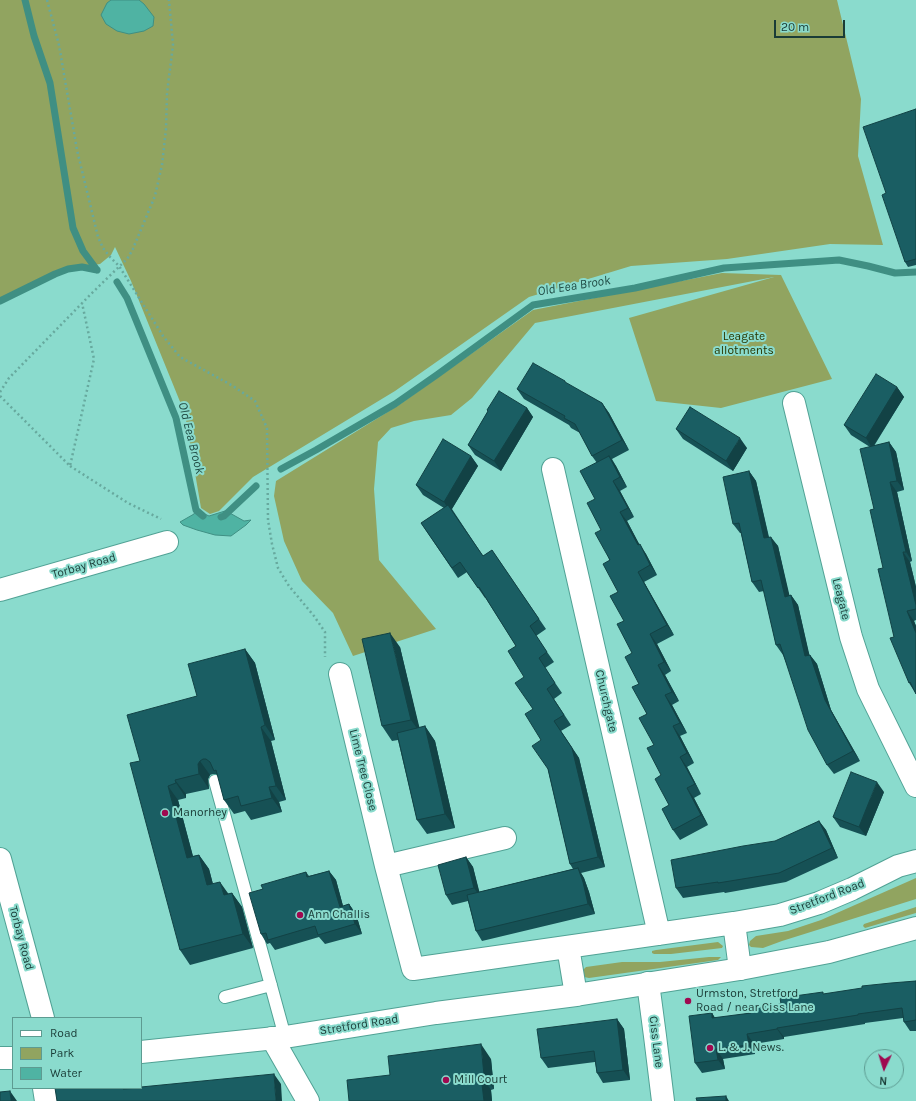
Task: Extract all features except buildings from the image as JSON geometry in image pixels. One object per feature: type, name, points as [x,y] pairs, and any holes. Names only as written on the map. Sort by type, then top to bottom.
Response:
[{"type":"street","name":"Leagate","points":[[794,403],[851,637],[868,689],[916,786]]},
{"type":"street","name":"Churchgate","points":[[553,469],[659,934]]},
{"type":"street","name":"Torbay Road","points":[[0,590],[167,542]]},
{"type":"street","name":"Lime Tree Close","points":[[340,674],[386,866],[413,969]]},
{"type":"street","points":[[386,866],[505,838]]},
{"type":"street","name":"Torbay Road","points":[[0,859],[43,1017]]},
{"type":"street","name":"Stretford Road","points":[[413,969],[734,923],[780,915],[819,903],[852,889],[898,866],[916,861]]},
{"type":"street","points":[[734,923],[740,969]]},
{"type":"street","name":"Stretford Road","points":[[142,1052],[278,1038],[436,1013],[576,995],[740,969],[829,952],[916,928]]},
{"type":"street","points":[[568,947],[576,995]]},
{"type":"street","name":"Ciss Lane","points":[[648,983],[663,1101]]},
{"type":"street","points":[[278,1038],[308,1101]]},
{"type":"street","points":[[0,1058],[12,1058]]},
{"type":"street","points":[[44,1089],[46,1101]]},
{"type":"lane","points":[[215,781],[271,985],[278,1038]]},
{"type":"lane","points":[[225,997],[271,985]]},
{"type":"path","points":[[47,0],[59,45],[77,150],[98,237],[103,248],[119,266],[163,336],[180,357],[233,386],[255,401],[267,428],[268,520],[278,568],[289,586],[325,632],[325,664],[340,674]]},
{"type":"path","points":[[0,392],[10,378],[82,302],[127,259],[156,196],[162,165],[166,129],[167,93],[173,45],[169,0]]},
{"type":"path","points":[[70,466],[94,359],[82,302]]},
{"type":"path","points":[[0,396],[70,466],[128,503],[164,520]]},
{"type":"green space","points":[[0,0],[837,0],[861,99],[858,156],[883,245],[830,244],[727,259],[631,266],[529,297],[395,391],[253,477],[219,511],[210,514],[201,508],[185,414],[131,281],[115,247],[111,255],[100,264],[68,269],[0,301]]},
{"type":"green space","name":"Leagate allotments","points":[[722,273],[781,275],[832,379],[721,408],[656,401],[629,318],[774,277],[535,323],[472,398],[451,415],[414,421],[391,428],[378,442],[374,489],[379,560],[436,629],[353,656],[333,613],[302,581],[284,541],[274,496],[276,481],[399,405],[533,310]]},
{"type":"green space","points":[[916,878],[916,899],[763,948],[751,947],[749,945],[750,941],[756,936],[788,931],[821,920]]},
{"type":"green space","points":[[916,907],[916,913],[865,928],[863,926],[864,924]]},
{"type":"green space","points":[[718,942],[723,946],[722,948],[671,954],[652,953],[652,951],[656,950]]},
{"type":"green space","points":[[721,957],[718,960],[589,978],[584,977],[582,971],[586,967],[622,962],[660,962]]},
{"type":"water","points":[[111,0],[139,0],[154,17],[153,26],[144,31],[129,34],[117,31],[106,24],[101,15],[107,3]]},
{"type":"water","points":[[196,510],[209,516],[225,511],[244,521],[251,520],[231,536],[215,535],[183,525],[180,522],[194,514]]},
{"type":"waterway","points":[[25,0],[34,36],[50,83],[73,228],[83,251],[97,270]]},
{"type":"waterway","name":"Old Eea Brook","points":[[281,469],[395,404],[533,305],[635,288],[724,268],[839,260],[895,273],[916,272]]},
{"type":"waterway","name":"Old Eea Brook","points":[[0,301],[68,269],[82,267],[97,270]]},
{"type":"waterway","name":"Old Eea Brook","points":[[117,282],[127,298],[176,418],[196,510],[203,516]]},
{"type":"waterway","name":"Old Eea Brook","points":[[221,517],[224,516],[256,486]]},
{"type":"place","name":"Manorhey","points":[[165,813]]},
{"type":"place","name":"Ann Challis","points":[[300,915]]},
{"type":"place","name":"Urmston, Stretford Road / near Ciss Lane","points":[[688,1001]]},
{"type":"place","name":"L. & J. News.","points":[[710,1048]]},
{"type":"place","name":"Mill Court","points":[[446,1080]]}]
